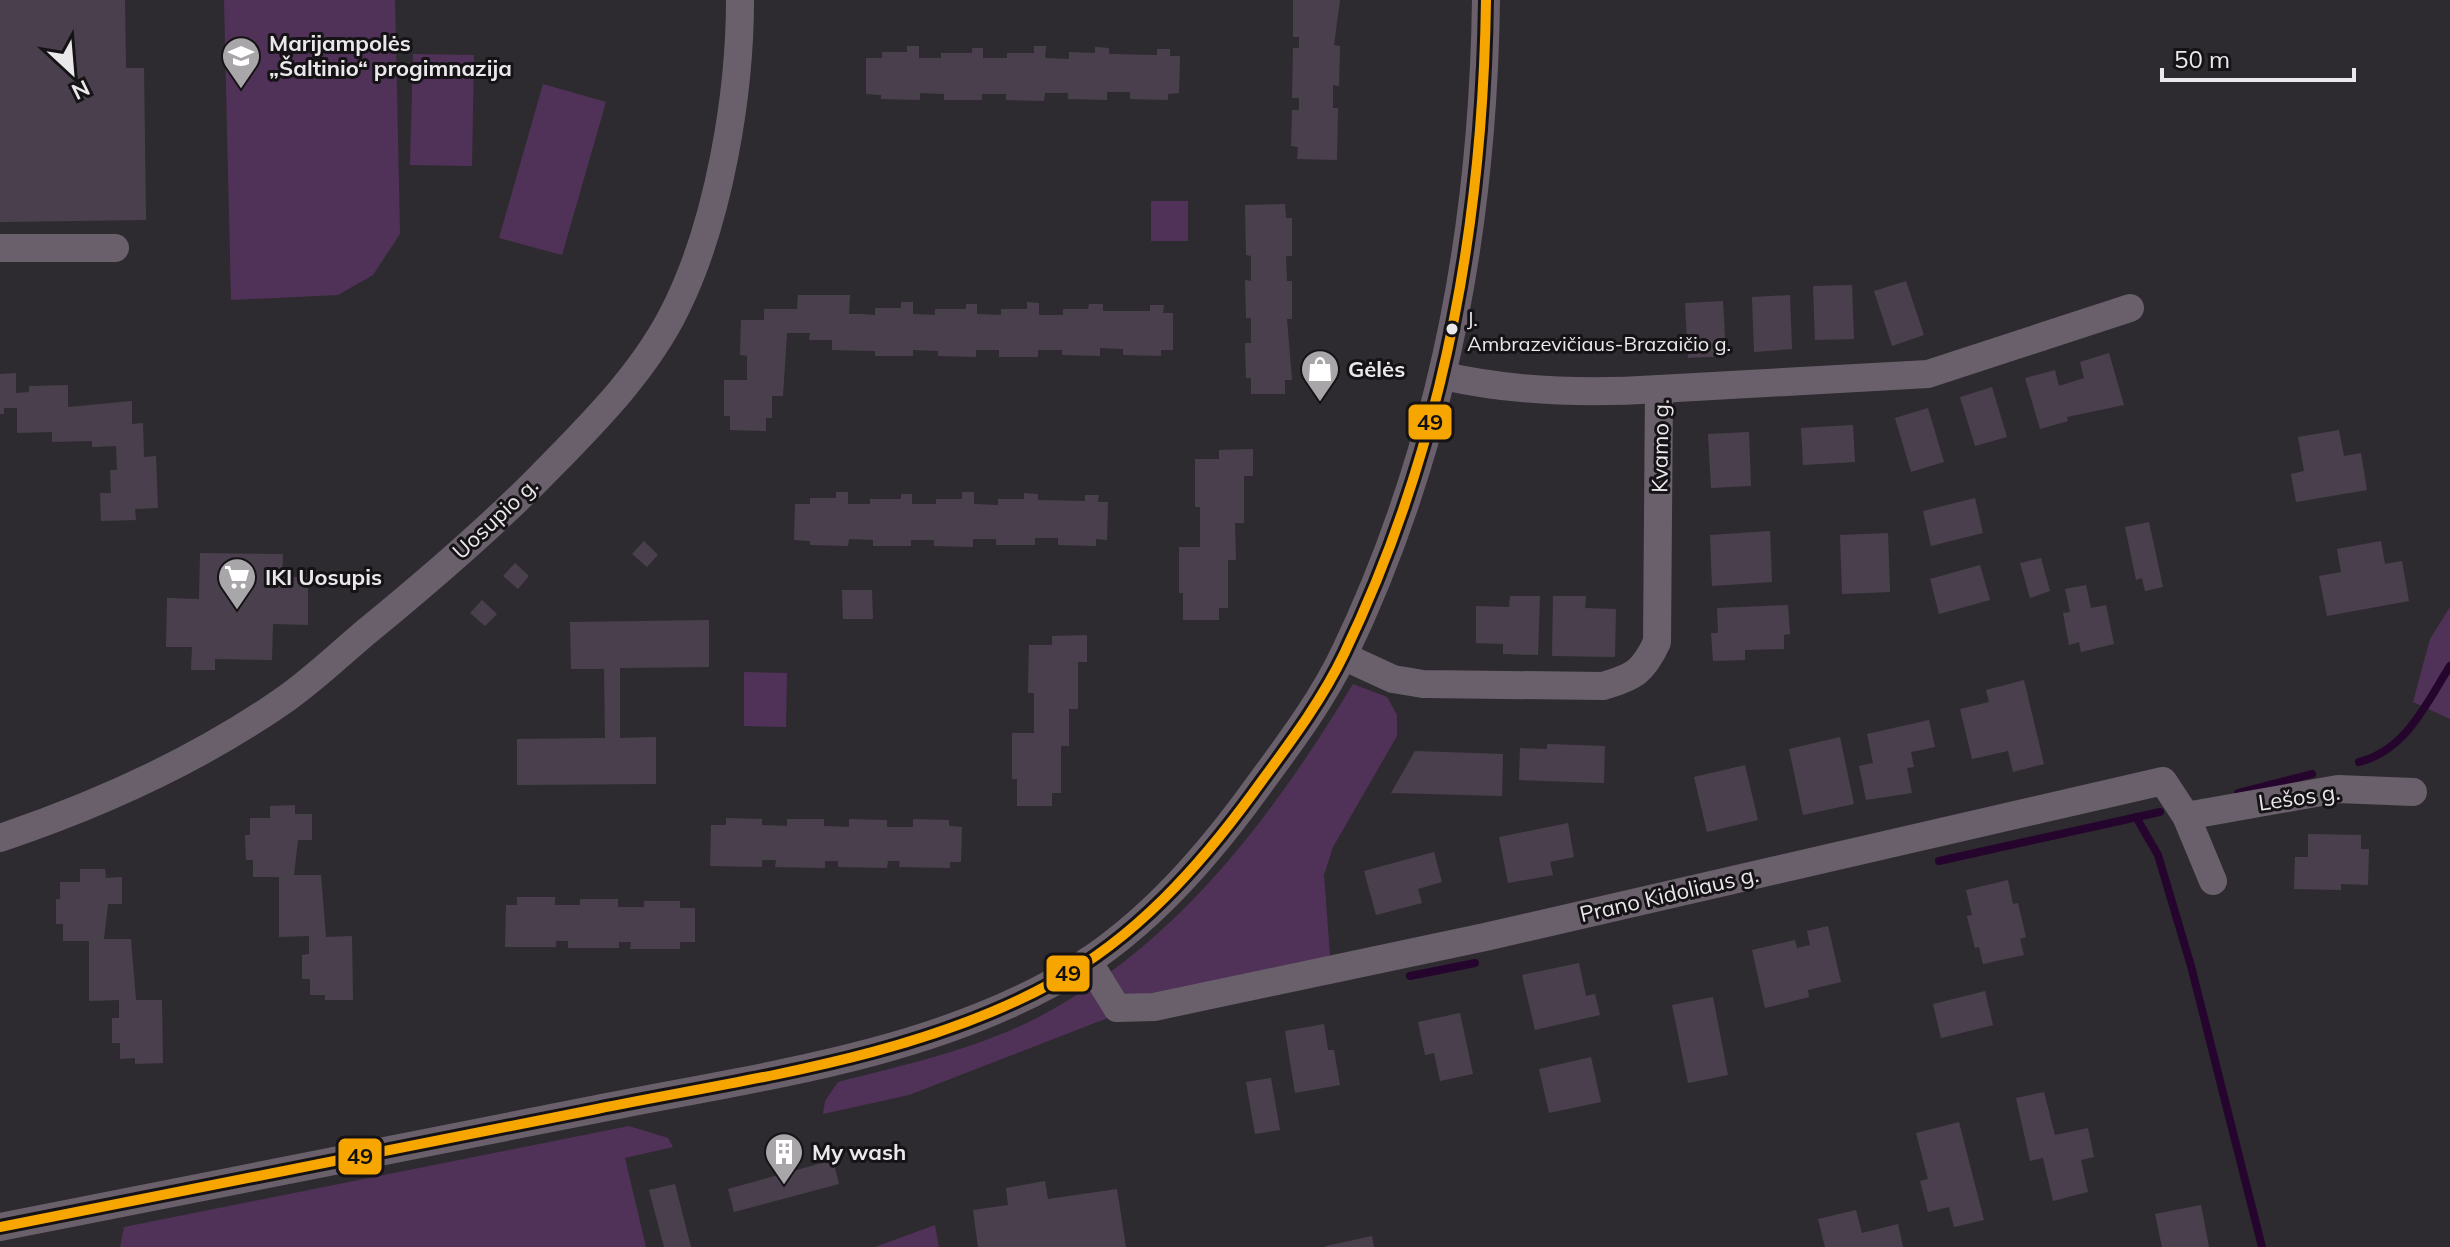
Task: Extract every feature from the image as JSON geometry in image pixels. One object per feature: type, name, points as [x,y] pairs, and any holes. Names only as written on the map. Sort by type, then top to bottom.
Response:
[{"type":"street","name":"Uosupio g.","points":[[0,838],[85,806],[194,755],[288,697],[509,508],[605,411],[676,309],[697,261],[712,214],[729,123],[740,0]]},
{"type":"street","points":[[0,1227],[847,1057],[962,1024],[1050,985],[1088,961],[1151,911],[1220,838],[1291,741],[1343,656],[1409,487],[1444,376],[1476,183],[1486,0]]},
{"type":"street","points":[[0,248],[115,248]]},
{"type":"street","name":"Kvamo g.","points":[[1343,656],[1393,679],[1423,684],[1603,686],[1626,680],[1646,666],[1657,642],[1659,389],[1928,374],[2130,308]]},
{"type":"street","points":[[1444,376],[1496,388],[1601,393],[1659,389]]},
{"type":"street","name":"Prano Kidoliaus g.","points":[[1088,961],[1117,1008],[1154,1007],[1485,937],[2163,781],[2186,816],[2213,881]]},
{"type":"street","name":"Lešos g.","points":[[2186,816],[2338,789],[2413,792]]},
{"type":"shaded area","points":[[224,0],[395,0],[400,234],[373,275],[338,295],[231,300]]},
{"type":"shaded area","points":[[413,54],[474,55],[472,166],[410,165]]},
{"type":"shaded area","points":[[543,84],[606,102],[562,255],[499,238]]},
{"type":"shaded area","points":[[1151,201],[1188,201],[1188,241],[1151,241]]},
{"type":"shaded area","points":[[2450,607],[2450,719],[2413,702],[2430,639]]},
{"type":"shaded area","points":[[744,672],[787,673],[786,727],[744,726]]},
{"type":"shaded area","points":[[1353,684],[1387,697],[1397,715],[1397,736],[1333,847],[1324,875],[1331,968],[1113,1016],[909,1095],[823,1114],[825,1101],[838,1082],[938,1056],[1011,1030],[1086,989],[1133,955],[1177,916],[1254,829],[1322,734]]},
{"type":"shaded area","points":[[629,1126],[668,1138],[673,1147],[625,1158],[646,1247],[120,1247],[124,1227]]},
{"type":"shaded area","points":[[935,1225],[939,1247],[875,1247]]},
{"type":"building","points":[[0,0],[125,0],[126,68],[144,68],[146,220],[0,222]]},
{"type":"building","points":[[1293,0],[1340,0],[1334,45],[1340,46],[1339,86],[1333,85],[1333,108],[1338,108],[1337,160],[1297,159],[1298,147],[1291,146],[1292,110],[1299,110],[1299,98],[1292,98],[1293,48],[1299,48],[1299,37],[1293,37]]},
{"type":"building","points":[[907,46],[919,46],[919,58],[941,58],[941,53],[972,53],[972,48],[983,48],[983,58],[1007,58],[1007,53],[1034,53],[1034,46],[1046,46],[1045,58],[1069,59],[1069,52],[1095,53],[1095,47],[1109,48],[1109,54],[1157,55],[1157,49],[1170,49],[1170,56],[1180,56],[1179,93],[1168,94],[1168,100],[1130,99],[1130,92],[1107,92],[1107,100],[1068,99],[1068,93],[1045,93],[1044,101],[1006,100],[1006,94],[982,94],[982,100],[944,100],[944,94],[920,93],[920,100],[881,99],[881,95],[866,94],[866,58],[882,58],[882,52],[907,52]]},
{"type":"building","points":[[1285,204],[1286,218],[1292,218],[1292,256],[1286,256],[1287,281],[1292,281],[1292,319],[1287,319],[1292,380],[1285,380],[1285,394],[1251,394],[1251,378],[1246,378],[1245,343],[1251,343],[1251,318],[1246,318],[1245,280],[1251,281],[1251,256],[1246,255],[1245,205]]},
{"type":"building","points":[[1906,281],[1924,335],[1892,346],[1874,291]]},
{"type":"building","points":[[1852,285],[1854,339],[1815,340],[1813,286]]},
{"type":"building","points":[[798,295],[850,295],[849,314],[875,315],[875,308],[901,308],[901,302],[913,302],[913,314],[935,315],[935,309],[966,309],[966,304],[977,304],[977,314],[1001,315],[1001,309],[1027,309],[1027,302],[1039,303],[1039,315],[1063,315],[1063,309],[1088,309],[1089,304],[1103,304],[1103,311],[1150,311],[1150,305],[1164,305],[1163,313],[1173,313],[1173,350],[1161,350],[1161,356],[1123,355],[1123,349],[1100,348],[1100,356],[1062,355],[1062,350],[1038,350],[1038,357],[999,357],[999,350],[976,350],[976,357],[938,356],[938,351],[913,350],[913,356],[875,356],[875,351],[832,350],[832,340],[809,340],[810,333],[787,333],[783,396],[772,396],[772,418],[766,418],[766,431],[730,430],[730,416],[724,416],[724,380],[747,380],[747,356],[740,355],[741,320],[764,320],[764,309],[797,309]]},
{"type":"building","points":[[1790,295],[1792,349],[1754,352],[1752,297]]},
{"type":"building","points":[[1723,301],[1726,356],[1688,358],[1685,303]]},
{"type":"building","points":[[2109,353],[2124,405],[2067,417],[2068,421],[2040,429],[2025,378],[2055,370],[2059,386],[2084,378],[2080,362]]},
{"type":"building","points":[[16,373],[16,393],[29,392],[29,386],[68,385],[68,407],[132,401],[132,424],[143,423],[144,457],[156,456],[158,508],[135,509],[136,520],[101,521],[100,493],[111,493],[110,470],[117,470],[116,446],[92,447],[92,441],[52,442],[52,432],[17,433],[17,408],[4,408],[4,414],[0,414],[0,374]]},
{"type":"building","points":[[1992,387],[2007,437],[1975,446],[1960,397]]},
{"type":"building","points":[[1928,408],[1944,462],[1911,472],[1895,418]]},
{"type":"building","points":[[1853,425],[1855,462],[1803,465],[1801,428]]},
{"type":"building","points":[[2339,430],[2344,456],[2361,453],[2367,490],[2296,502],[2291,474],[2304,471],[2298,437]]},
{"type":"building","points":[[1749,432],[1751,486],[1711,488],[1708,434]]},
{"type":"building","points":[[1253,449],[1253,476],[1244,476],[1244,523],[1235,523],[1236,560],[1228,560],[1228,608],[1219,608],[1219,620],[1183,620],[1183,593],[1179,593],[1179,547],[1200,547],[1200,507],[1195,507],[1195,459],[1219,459],[1219,450]]},
{"type":"building","points":[[836,492],[848,492],[848,504],[870,504],[870,499],[901,499],[901,494],[912,494],[912,504],[936,504],[936,499],[962,499],[962,492],[974,492],[974,504],[998,505],[998,499],[1024,499],[1024,493],[1038,494],[1038,500],[1085,501],[1085,495],[1099,495],[1098,502],[1108,502],[1107,540],[1096,539],[1096,546],[1058,545],[1058,538],[1035,538],[1035,545],[996,545],[996,539],[973,539],[973,547],[934,546],[934,540],[911,540],[911,546],[873,546],[873,540],[849,539],[848,546],[810,545],[810,541],[794,540],[795,504],[810,504],[810,498],[836,498]]},
{"type":"building","points":[[1975,498],[1983,533],[1931,546],[1923,511]]},
{"type":"building","points":[[2149,522],[2163,587],[2145,591],[2142,578],[2136,580],[2125,527]]},
{"type":"building","points":[[1770,531],[1772,582],[1712,586],[1710,535]]},
{"type":"building","points":[[1888,533],[1890,592],[1842,594],[1840,535]]},
{"type":"building","points":[[644,541],[658,555],[647,567],[632,554]]},
{"type":"building","points":[[2381,541],[2385,564],[2402,561],[2409,601],[2327,616],[2319,576],[2341,572],[2337,549]]},
{"type":"building","name":"IKI Uosupis","points":[[200,553],[283,554],[282,577],[308,577],[308,625],[273,624],[272,660],[215,659],[215,670],[191,670],[192,647],[166,647],[167,598],[199,599]]},
{"type":"building","points":[[2041,558],[2050,591],[2030,598],[2020,563]]},
{"type":"building","points":[[515,563],[529,576],[518,589],[503,576]]},
{"type":"building","points":[[1980,565],[1990,600],[1939,614],[1930,579]]},
{"type":"building","points":[[2086,585],[2091,608],[2106,605],[2114,644],[2081,652],[2079,642],[2069,645],[2063,613],[2070,612],[2065,589]]},
{"type":"building","points":[[842,590],[872,590],[873,619],[843,619]]},
{"type":"building","points":[[1510,596],[1540,596],[1538,655],[1503,654],[1503,644],[1476,643],[1476,606],[1509,607]]},
{"type":"building","points":[[1553,596],[1586,596],[1585,608],[1616,609],[1615,657],[1552,656]]},
{"type":"building","points":[[482,600],[497,614],[485,626],[470,613]]},
{"type":"building","points":[[1788,605],[1790,634],[1784,635],[1784,649],[1745,650],[1745,660],[1713,661],[1711,633],[1718,633],[1717,608]]},
{"type":"building","points":[[709,620],[709,667],[620,668],[620,738],[656,737],[656,784],[517,785],[517,739],[605,738],[604,669],[571,669],[570,622]]},
{"type":"building","points":[[1087,635],[1087,662],[1078,662],[1078,709],[1069,709],[1069,746],[1061,746],[1061,793],[1052,793],[1052,806],[1017,806],[1017,779],[1012,779],[1012,733],[1034,733],[1034,693],[1028,693],[1029,645],[1052,645],[1052,636]]},
{"type":"building","points":[[2024,680],[2044,764],[2013,772],[2008,751],[1972,759],[1960,709],[1989,702],[1986,690]]},
{"type":"building","points":[[1929,720],[1935,747],[1911,752],[1914,767],[1907,768],[1912,793],[1866,800],[1859,766],[1873,763],[1867,734]]},
{"type":"building","points":[[1840,737],[1854,804],[1803,815],[1789,749]]},
{"type":"building","points":[[1547,744],[1605,746],[1604,783],[1519,780],[1520,748],[1547,749]]},
{"type":"building","points":[[1415,751],[1503,754],[1502,796],[1391,793]]},
{"type":"building","points":[[1745,765],[1758,820],[1707,832],[1694,777]]},
{"type":"building","points":[[295,805],[295,814],[312,814],[312,840],[298,840],[294,875],[321,875],[326,937],[352,936],[353,1000],[325,1000],[325,995],[310,995],[310,979],[302,979],[302,955],[309,954],[309,936],[279,937],[279,877],[253,877],[253,860],[246,860],[245,835],[250,835],[250,818],[270,818],[270,806]]},
{"type":"building","points":[[726,818],[762,819],[762,825],[787,826],[787,819],[824,819],[824,826],[849,827],[849,819],[887,820],[887,827],[913,827],[913,819],[949,820],[949,826],[962,827],[961,862],[950,862],[950,868],[899,867],[900,861],[888,861],[887,868],[838,867],[838,861],[825,861],[825,868],[775,867],[776,860],[762,860],[762,867],[710,866],[711,825],[726,825]]},
{"type":"building","points":[[1568,823],[1574,857],[1550,862],[1553,875],[1508,883],[1499,837]]},
{"type":"building","points":[[2308,834],[2361,835],[2361,849],[2369,849],[2368,885],[2341,884],[2341,890],[2294,889],[2295,857],[2308,857]]},
{"type":"building","points":[[1434,852],[1442,882],[1418,889],[1422,903],[1376,915],[1364,871]]},
{"type":"building","points":[[80,869],[105,869],[106,878],[122,877],[122,904],[108,904],[104,939],[131,939],[136,1000],[162,1000],[163,1063],[135,1064],[135,1058],[120,1059],[120,1043],[112,1043],[112,1018],[119,1018],[119,1000],[89,1001],[89,941],[63,941],[63,924],[56,924],[60,882],[80,882]]},
{"type":"building","points":[[2008,880],[2013,904],[2018,903],[2026,937],[2020,939],[2024,955],[1983,964],[1979,947],[1975,948],[1967,916],[1972,915],[1966,890]]},
{"type":"building","points":[[517,897],[555,897],[555,905],[580,905],[580,899],[618,899],[618,907],[644,907],[644,901],[680,901],[680,908],[695,908],[695,942],[680,942],[680,949],[630,949],[631,942],[619,942],[619,948],[568,948],[568,941],[556,941],[556,947],[505,947],[506,905],[517,905]]},
{"type":"building","points":[[1828,926],[1841,982],[1808,990],[1809,997],[1765,1008],[1752,950],[1795,940],[1797,948],[1810,945],[1807,931]]},
{"type":"building","points":[[1579,963],[1586,996],[1595,994],[1600,1015],[1535,1030],[1522,975]]},
{"type":"building","points":[[1985,991],[1993,1025],[1941,1038],[1933,1004]]},
{"type":"building","points":[[1713,997],[1728,1075],[1688,1083],[1672,1005]]},
{"type":"building","points":[[1460,1013],[1473,1074],[1440,1081],[1434,1053],[1425,1055],[1418,1022]]},
{"type":"building","points":[[1324,1024],[1328,1050],[1334,1050],[1340,1085],[1295,1093],[1285,1031]]},
{"type":"building","points":[[1591,1057],[1601,1102],[1549,1113],[1539,1069]]},
{"type":"building","points":[[1271,1078],[1280,1130],[1255,1134],[1246,1082]]},
{"type":"building","points":[[2044,1092],[2055,1135],[2088,1128],[2094,1157],[2081,1160],[2088,1192],[2053,1201],[2043,1158],[2030,1161],[2016,1098]]},
{"type":"building","points":[[1959,1122],[1984,1220],[1954,1227],[1949,1207],[1928,1212],[1920,1181],[1928,1179],[1916,1133]]},
{"type":"building","name":"My wash","points":[[833,1160],[839,1184],[734,1212],[728,1189]]},
{"type":"building","points":[[1045,1181],[1048,1199],[1117,1189],[1126,1247],[978,1247],[973,1210],[1008,1205],[1006,1188]]},
{"type":"building","points":[[675,1184],[691,1247],[664,1247],[649,1190]]},
{"type":"building","points":[[2201,1205],[2209,1247],[2162,1247],[2155,1214]]},
{"type":"building","points":[[1856,1210],[1862,1233],[1898,1224],[1903,1247],[1825,1247],[1818,1219]]},
{"type":"building","points":[[1372,1236],[1374,1247],[1326,1247],[1326,1246]]},
{"type":"waterway","points":[[2359,762],[2390,747],[2402,736],[2423,710],[2450,666]]},
{"type":"waterway","points":[[2238,793],[2312,774]]},
{"type":"waterway","points":[[1939,861],[2160,812]]},
{"type":"waterway","points":[[2136,817],[2158,855],[2191,966],[2262,1247]]},
{"type":"waterway","points":[[1410,976],[1475,963]]},
{"type":"transit line","name":"49","points":[[0,1227],[831,1062],[946,1030],[1001,1008],[1054,982],[1112,944],[1164,899],[1211,848],[1302,726],[1335,673],[1378,577],[1407,497],[1451,335],[1466,252],[1476,168],[1486,0]]},
{"type":"place","name":"Marijampolės „Šaltinio“ progimnazija","points":[[241,90]]},
{"type":"place","name":"J. Ambrazevičiaus-Brazaičio g.","points":[[1452,329]]},
{"type":"place","name":"Gėlės","points":[[1320,403]]},
{"type":"place","name":"IKI Uosupis","points":[[237,611]]},
{"type":"place","name":"My wash","points":[[784,1186]]}]
